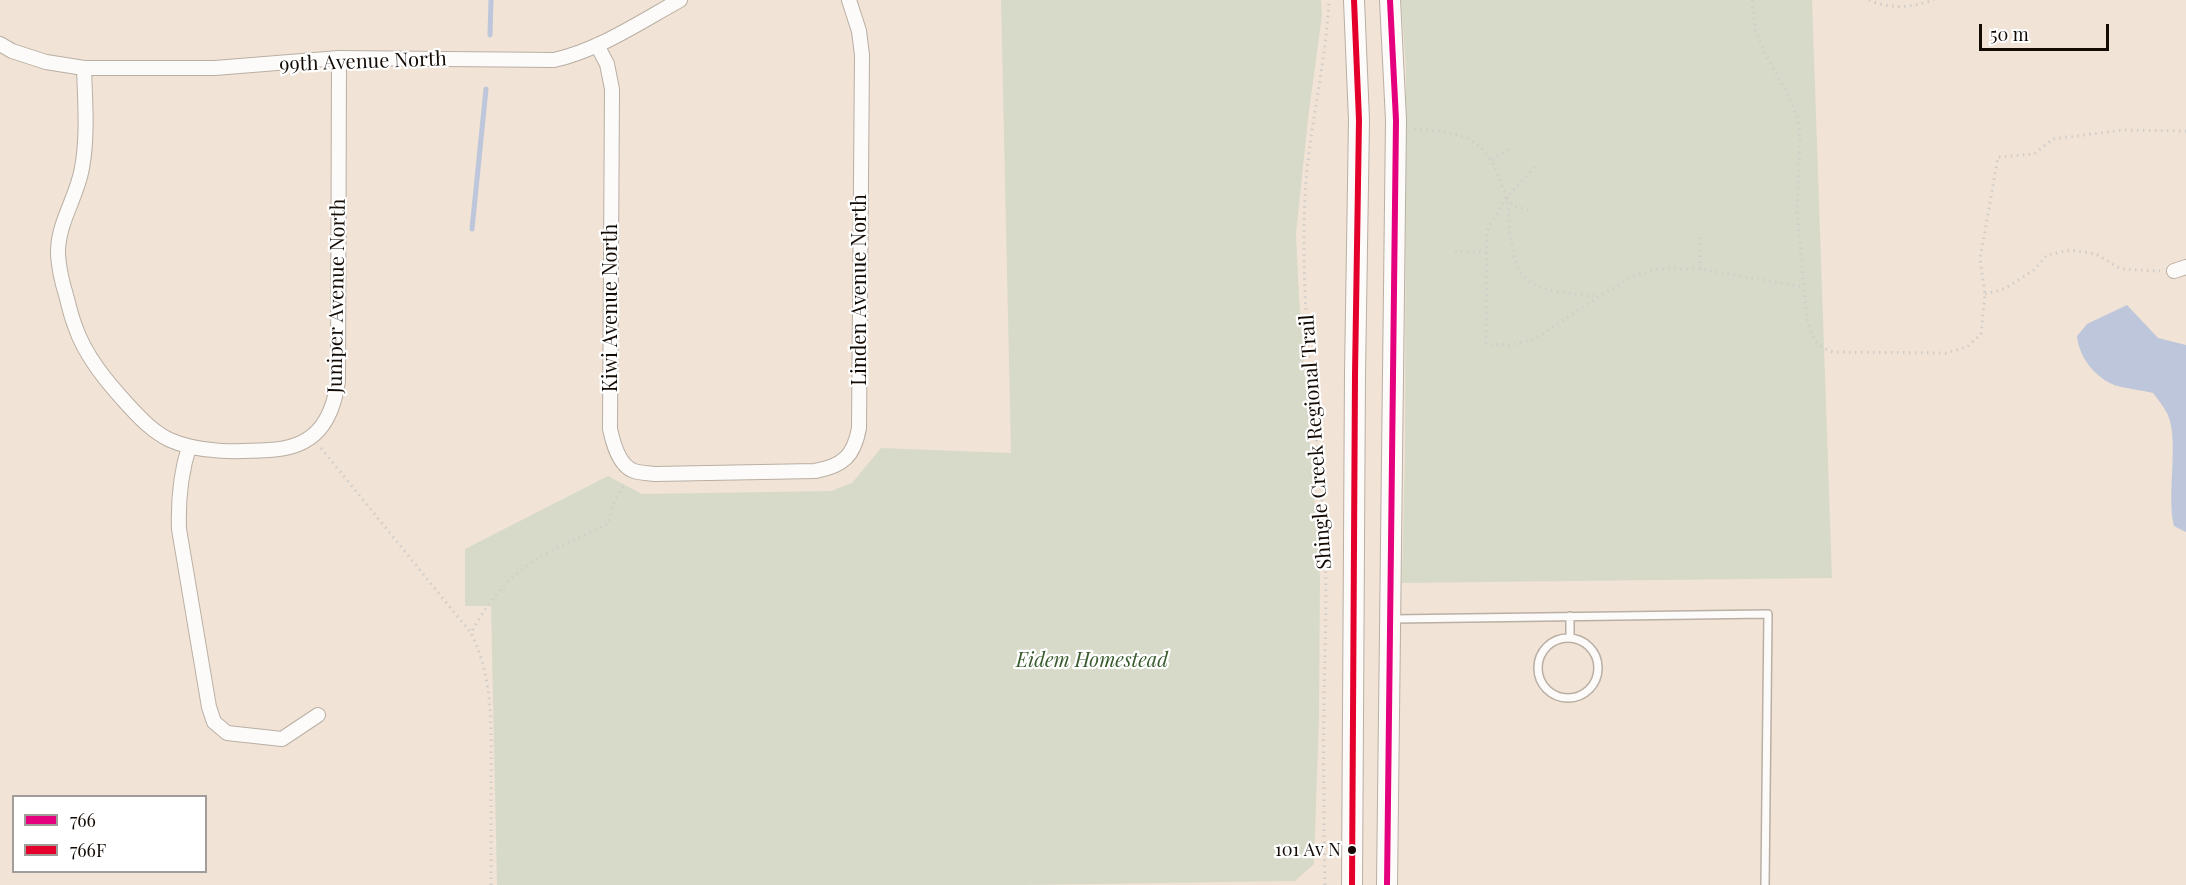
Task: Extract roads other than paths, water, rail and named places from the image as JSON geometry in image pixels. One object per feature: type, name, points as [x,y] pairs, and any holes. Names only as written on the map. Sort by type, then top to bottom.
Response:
[{"type":"main road","points":[[1352,885],[1359,120],[1353,0]]},
{"type":"main road","points":[[1386,885],[1396,120],[1390,0]]},
{"type":"street","name":"99th Avenue North","points":[[0,44],[12,51],[46,62],[84,68],[215,68],[339,58],[554,60],[572,56],[597,45],[680,0]]},
{"type":"street","name":"Linden Avenue North","points":[[633,471],[654,474],[815,471],[832,468],[846,458],[856,445],[859,428],[862,55],[859,31],[849,0]]},
{"type":"street","name":"Kiwi Avenue North","points":[[597,45],[607,64],[612,89],[610,429],[614,447],[633,471]]},
{"type":"street","name":"Juniper Avenue North","points":[[189,447],[270,450],[291,447],[314,437],[326,422],[335,402],[338,381],[339,58]]},
{"type":"street","points":[[84,68],[85,138],[82,170],[61,227],[58,254],[61,281],[75,328],[91,358],[110,386],[149,427],[168,439],[189,447],[181,474],[178,501],[179,529],[209,707],[214,722],[227,733],[282,739],[318,715]]},
{"type":"lane","points":[[1391,619],[1768,614],[1765,885]]},
{"type":"lane","points":[[1570,616],[1570,638]]},
{"type":"lane","points":[[1570,638],[1579,640],[1592,650],[1598,666],[1593,685],[1586,692],[1568,698],[1550,693],[1543,686],[1537,668],[1539,658],[1551,642],[1570,638]]},
{"type":"water","points":[[2127,305],[2158,338],[2186,345],[2186,532],[2174,526],[2171,498],[2173,451],[2171,424],[2167,413],[2153,393],[2116,385],[2099,376],[2084,358],[2078,343],[2077,336],[2087,324]]},
{"type":"waterway","points":[[490,35],[491,0]]},
{"type":"waterway","points":[[472,229],[486,89]]},
{"type":"place","name":"101 Av N","points":[[1352,850]]},
{"type":"park label","name":"Eidem Homestead","points":[[1092,661]]}]
